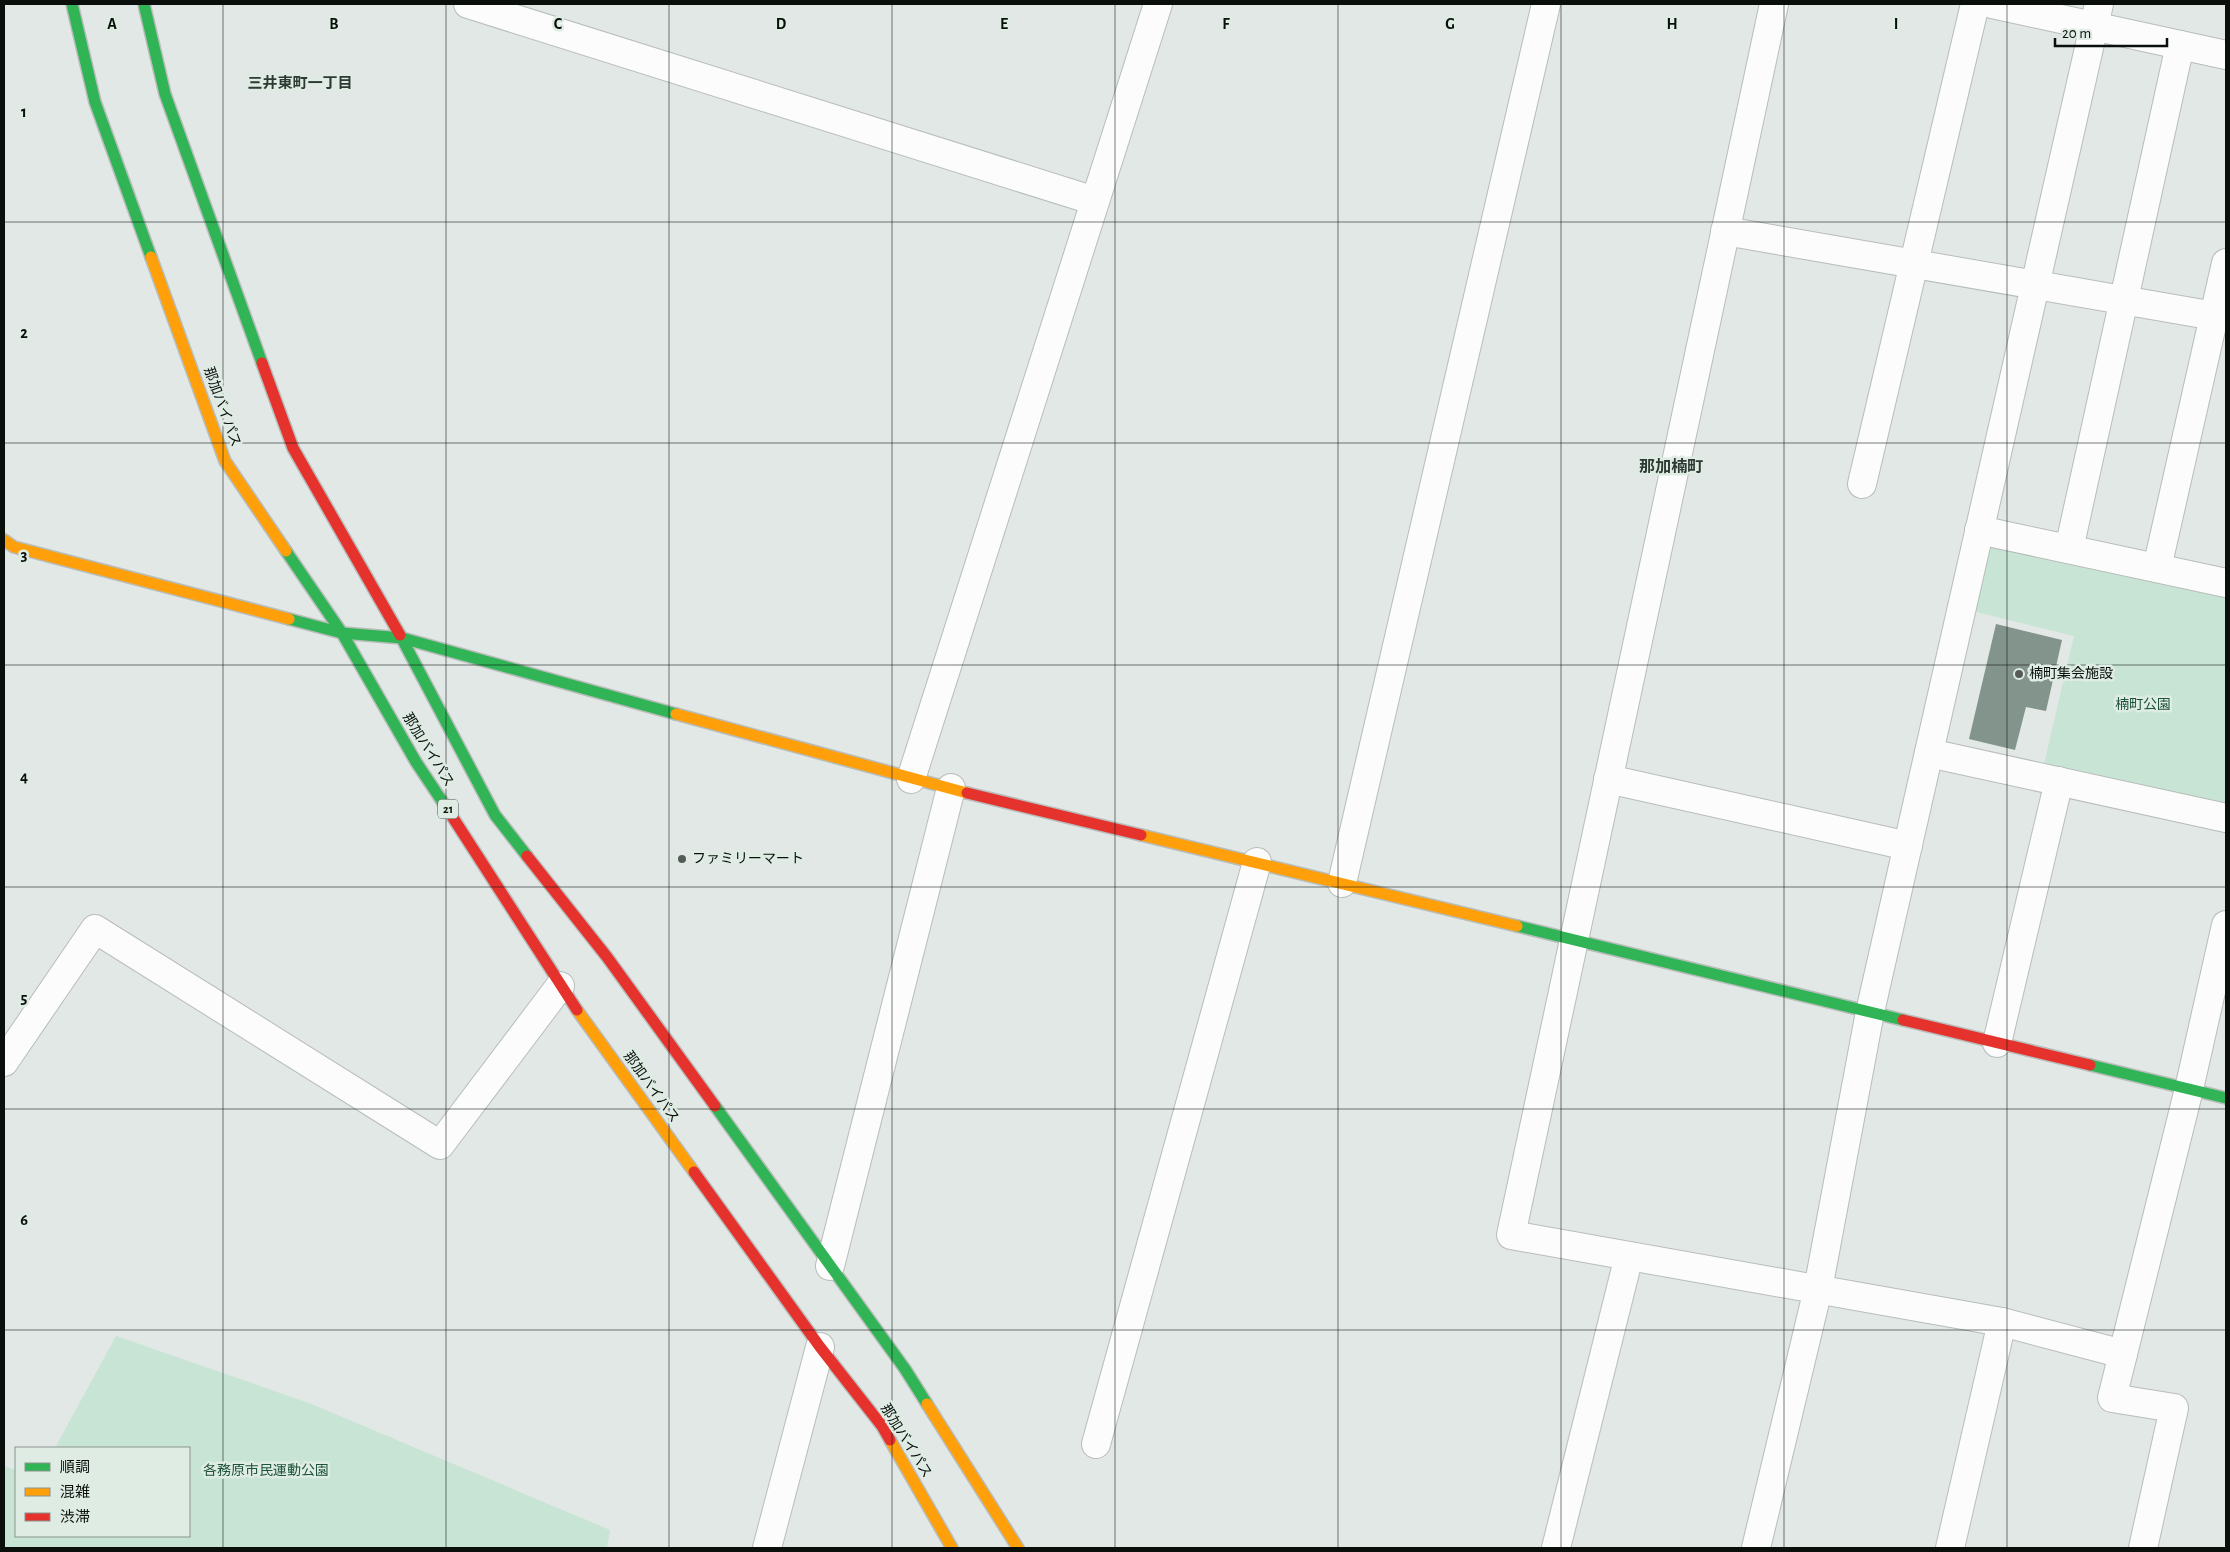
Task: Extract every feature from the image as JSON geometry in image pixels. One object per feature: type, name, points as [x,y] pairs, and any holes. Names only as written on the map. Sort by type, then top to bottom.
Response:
[{"type":"main road","name":"那加バイパス","points":[[72,4],[95,102],[225,461],[342,633],[416,762],[485,866],[560,986],[820,1347],[882,1426],[952,1548]]},
{"type":"main road","name":"那加バイパス","points":[[144,4],[165,94],[293,448],[402,638],[496,816],[607,957],[905,1370],[1018,1548]]},
{"type":"main road","points":[[4,540],[14,547],[342,633],[402,638],[911,779],[2226,1098]]},
{"type":"street","points":[[468,4],[1095,200]]},
{"type":"street","points":[[911,779],[1158,4]]},
{"type":"street","points":[[1342,883],[1546,4]]},
{"type":"street","points":[[1774,4],[1511,1235],[2002,1322],[2123,1354]]},
{"type":"street","points":[[1862,484],[1975,4]]},
{"type":"street","points":[[1992,4],[2096,15],[2180,46],[2226,55]]},
{"type":"street","points":[[1756,1548],[1818,1289],[1870,1012],[2096,15]]},
{"type":"street","points":[[2069,550],[2180,46]]},
{"type":"street","points":[[1725,231],[2220,317]]},
{"type":"street","points":[[2157,568],[2220,317],[2226,263]]},
{"type":"street","points":[[1979,530],[2226,584]]},
{"type":"street","points":[[1929,753],[2226,818]]},
{"type":"street","points":[[1608,779],[1908,846]]},
{"type":"street","points":[[1997,1043],[2059,781]]},
{"type":"street","points":[[830,1266],[950,788]]},
{"type":"street","points":[[1096,1444],[1257,862]]},
{"type":"street","points":[[2142,1548],[2174,1408],[2112,1398],[2189,1089],[2226,925]]},
{"type":"street","points":[[4,1062],[95,928],[440,1145],[560,986]]},
{"type":"street","points":[[1556,1548],[1629,1256]]},
{"type":"street","points":[[1950,1548],[2002,1322]]},
{"type":"street","points":[[767,1548],[820,1347]]},
{"type":"green space","name":"楠町公園","points":[[1990,541],[2226,592],[2226,809],[2043,768],[2074,636],[1972,611]]},
{"type":"green space","name":"各務原市民運動公園","points":[[116,1336],[309,1403],[610,1530],[607,1548],[4,1548],[4,1466],[15,1470],[15,1537],[190,1537],[190,1447],[56,1447]]},
{"type":"building","name":"楠町集会施設","points":[[1996,624],[2062,640],[2046,711],[2026,707],[2015,750],[1969,739]]},
{"type":"traffic: fast","points":[[72,4],[95,102],[151,257]]},
{"type":"traffic: fast","points":[[144,4],[165,94],[262,363]]},
{"type":"traffic: fast","points":[[286,551],[342,633],[416,762],[448,810]]},
{"type":"traffic: fast","points":[[289,619],[342,633],[402,638],[676,714]]},
{"type":"traffic: fast","points":[[400,635],[495,815],[527,856]]},
{"type":"traffic: fast","points":[[1517,926],[1903,1020]]},
{"type":"traffic: fast","points":[[2090,1065],[2226,1098]]},
{"type":"traffic: fast","points":[[715,1106],[905,1369],[927,1404]]},
{"type":"traffic: slow","points":[[151,257],[225,461],[286,551]]},
{"type":"traffic: slow","points":[[4,540],[14,547],[289,619]]},
{"type":"traffic: slow","points":[[676,714],[967,793]]},
{"type":"traffic: slow","points":[[1141,835],[1517,926]]},
{"type":"traffic: slow","points":[[577,1010],[694,1172]]},
{"type":"traffic: slow","points":[[927,1404],[1018,1548]]},
{"type":"traffic: slow","points":[[890,1440],[952,1548]]},
{"type":"traffic: jam","points":[[262,363],[293,448],[400,635]]},
{"type":"traffic: jam","points":[[967,793],[1141,835]]},
{"type":"traffic: jam","points":[[448,810],[577,1010]]},
{"type":"traffic: jam","points":[[527,856],[607,957],[715,1106]]},
{"type":"traffic: jam","points":[[1903,1020],[2090,1065]]},
{"type":"traffic: jam","points":[[694,1172],[820,1347],[882,1426],[890,1440]]},
{"type":"place","name":"楠町集会施設","points":[[2019,674]]},
{"type":"place","name":"ファミリーマート","points":[[682,859]]},
{"type":"district","name":"三井東町一丁目","points":[[300,83]]},
{"type":"district","name":"那加楠町","points":[[1671,467]]}]
